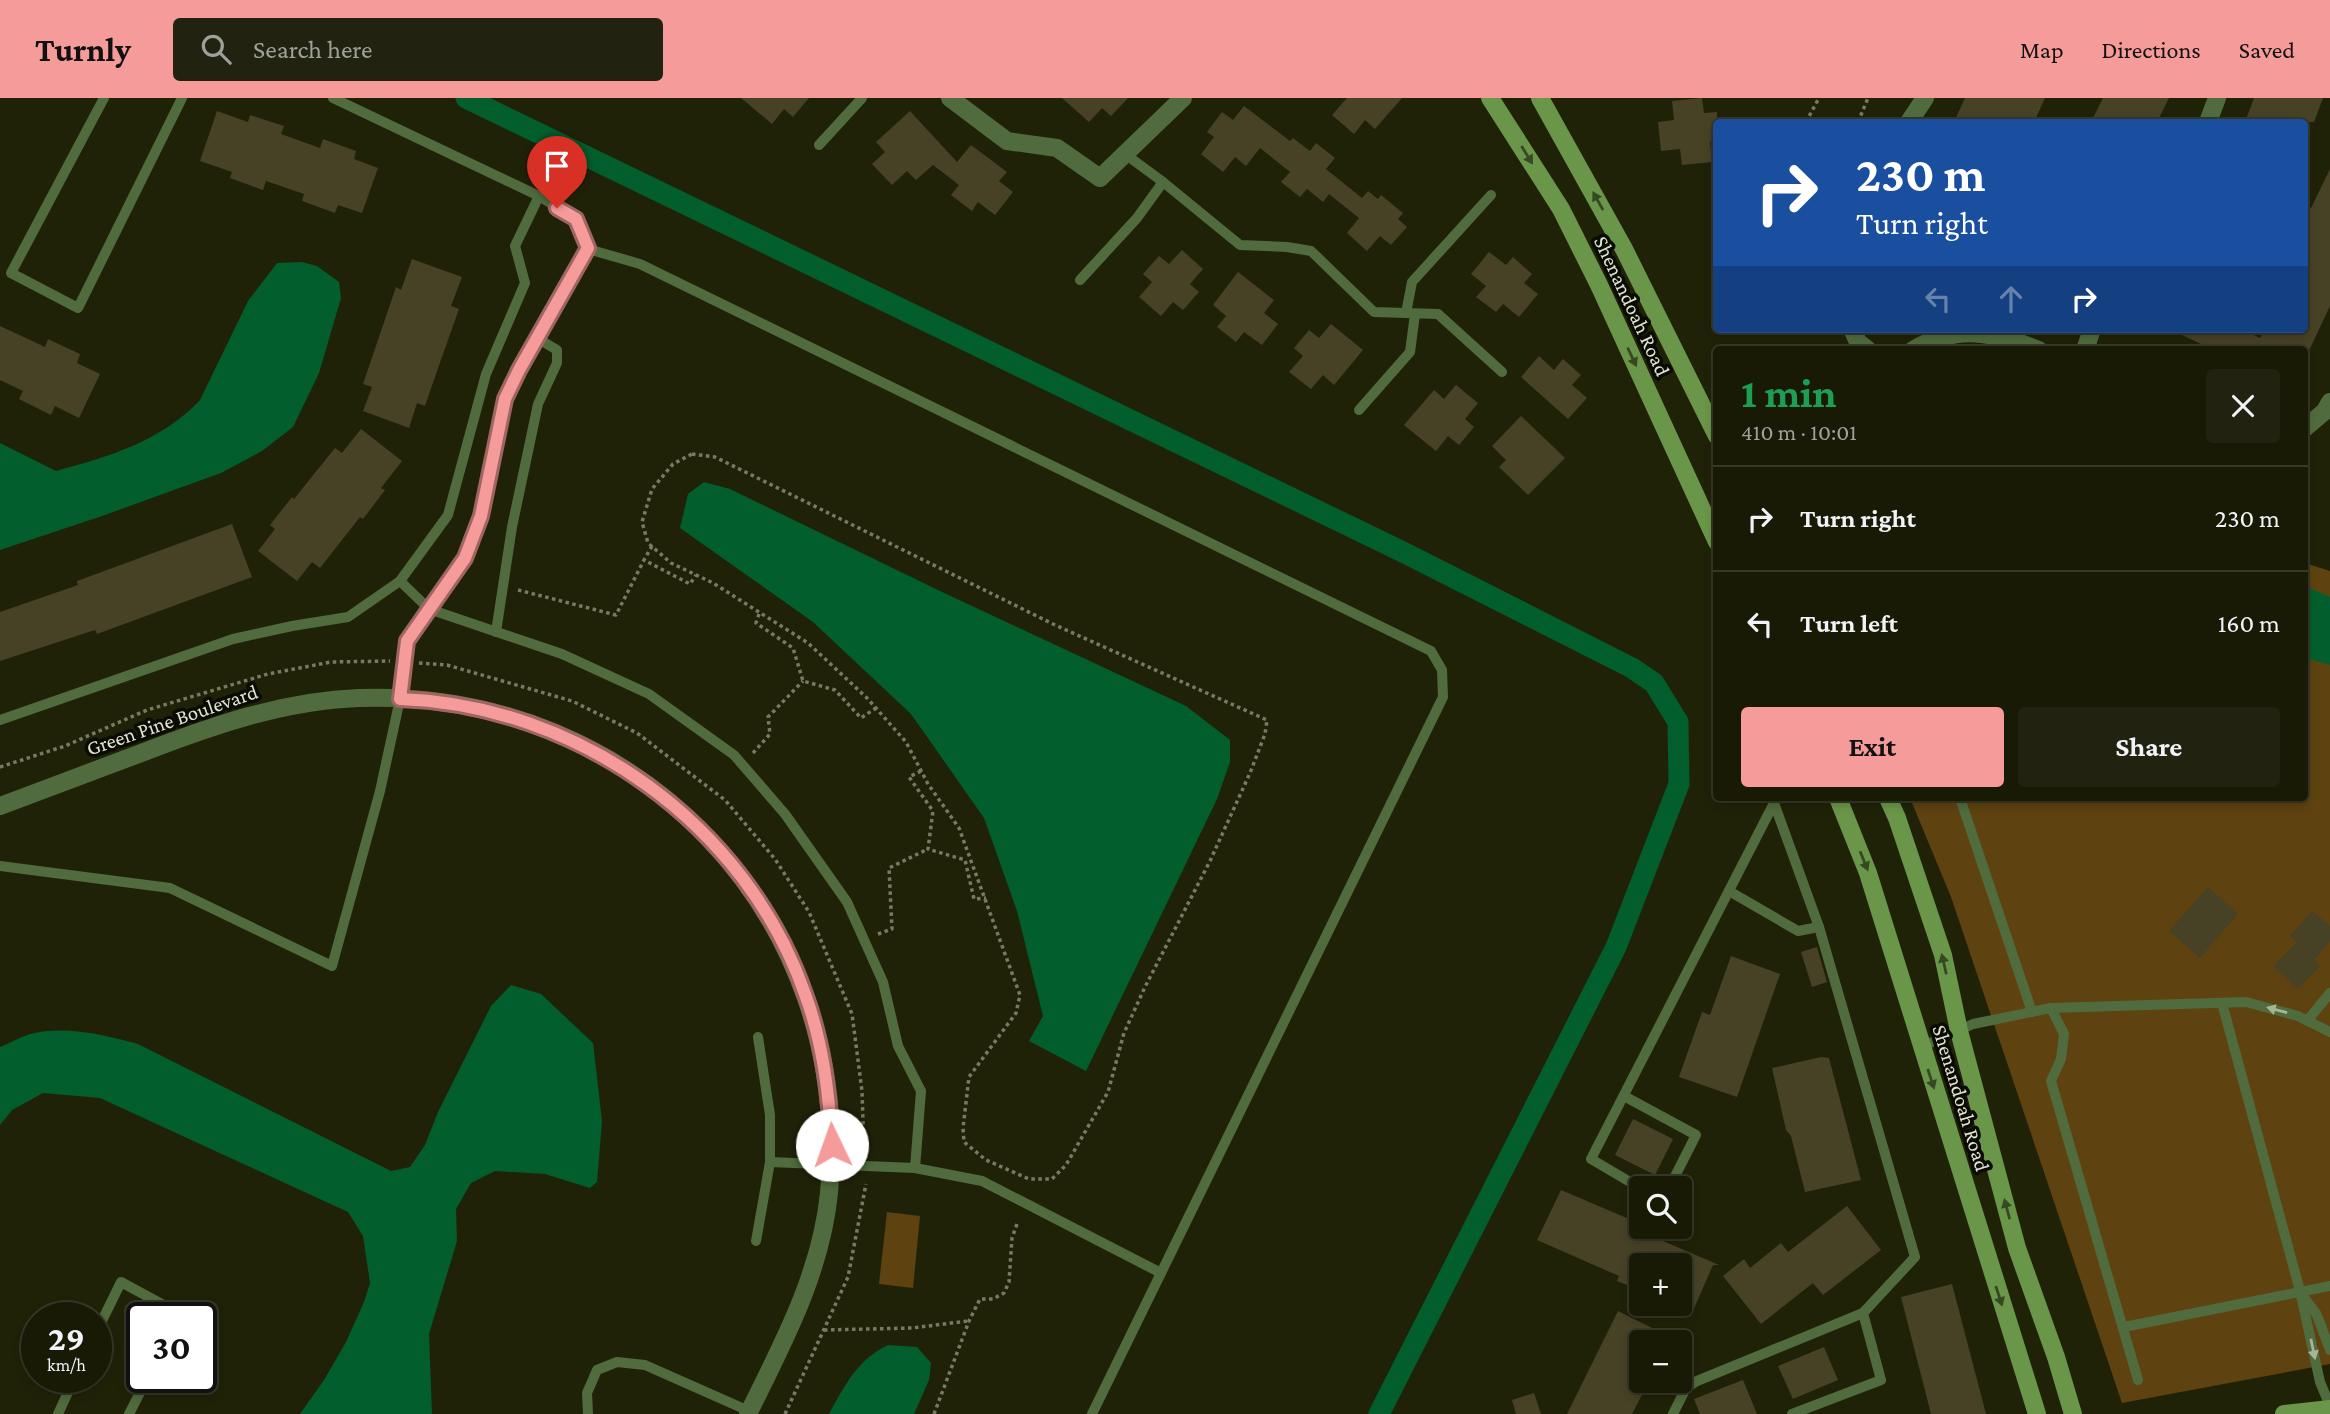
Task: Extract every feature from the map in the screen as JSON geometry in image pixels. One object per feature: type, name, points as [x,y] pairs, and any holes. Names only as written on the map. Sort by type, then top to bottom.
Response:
[{"type":"street","points":[[950,98],[1007,141],[1057,148],[1100,178],[1182,98]]},
{"type":"street","name":"Shenandoah Road","points":[[1490,98],[1561,209],[1713,532]]},
{"type":"street","name":"Shenandoah Road","points":[[1540,98],[1624,249],[1713,428]]},
{"type":"street","points":[[1911,119],[1925,98]]},
{"type":"street","points":[[2209,119],[2217,98]]},
{"type":"street","points":[[1923,346],[1948,336],[1971,333]]},
{"type":"street","points":[[1986,333],[2028,346]]},
{"type":"street","points":[[2308,425],[2325,411],[2330,402]]},
{"type":"street","name":"Green Pine Boulevard","points":[[0,806],[222,723],[274,708],[362,698],[463,706],[498,714],[548,731],[597,753],[641,779],[681,811],[718,847],[750,887],[777,931],[805,993],[820,1043],[829,1093],[832,1145],[828,1196],[819,1247],[792,1326],[748,1413]]},
{"type":"street","name":"Shenandoah Road","points":[[1839,801],[1868,873],[2037,1414]]},
{"type":"street","name":"Shenandoah Road","points":[[1890,801],[1898,818],[1943,955],[1959,1031],[2017,1248],[2056,1357],[2073,1414]]},
{"type":"street","points":[[2284,1414],[2330,1407]]},
{"type":"lane","points":[[104,98],[11,273],[78,308],[182,98]]},
{"type":"lane","points":[[333,98],[539,196],[576,219],[588,248]]},
{"type":"lane","points":[[819,145],[862,98]]},
{"type":"lane","points":[[1125,154],[1240,245],[1311,251],[1374,312],[1438,314],[1502,372]]},
{"type":"lane","points":[[1080,280],[1138,218],[1163,182]]},
{"type":"lane","points":[[1359,410],[1410,352],[1412,282],[1491,195]]},
{"type":"lane","points":[[0,720],[233,639],[348,617],[400,581],[448,515],[486,374],[525,283],[515,246],[539,196]]},
{"type":"lane","points":[[0,866],[170,888],[332,966],[380,791],[400,699],[407,641],[465,558],[481,516],[505,399],[588,248]]},
{"type":"lane","points":[[588,248],[640,264],[1431,651],[1442,670],[1443,697],[1092,1414]]},
{"type":"lane","points":[[496,632],[512,527],[538,404],[557,363],[557,350],[537,338]]},
{"type":"lane","points":[[400,581],[429,609],[562,654],[649,694],[734,755],[742,764],[785,814],[847,902],[883,982],[898,1046],[921,1091],[915,1168]]},
{"type":"lane","points":[[1961,801],[2032,1012]]},
{"type":"lane","points":[[1629,1181],[1591,1159],[1774,803],[1819,928],[1915,1256],[1863,1313],[1697,1381],[1686,1388],[1673,1414]]},
{"type":"lane","points":[[1729,891],[1798,931],[1819,928]]},
{"type":"lane","points":[[2307,1021],[2330,993]]},
{"type":"lane","points":[[1921,1047],[1973,1024],[2051,1008],[2246,1002],[2298,1016],[2330,1032]]},
{"type":"lane","points":[[2221,1003],[2300,1291],[2320,1382],[2330,1407]]},
{"type":"lane","points":[[2051,1008],[2064,1034],[2061,1059],[2051,1080],[2138,1380]]},
{"type":"lane","points":[[757,1241],[770,1163],[770,1115],[758,1037]]},
{"type":"lane","points":[[1624,1096],[1696,1135],[1675,1176]]},
{"type":"lane","points":[[770,1163],[915,1168],[982,1181],[1161,1273]]},
{"type":"lane","points":[[111,1302],[121,1282],[158,1302]]},
{"type":"lane","points":[[2124,1327],[2330,1286]]},
{"type":"lane","points":[[2300,1291],[2317,1315],[2330,1350]]},
{"type":"lane","points":[[1792,1414],[1881,1380],[1863,1313]]},
{"type":"lane","points":[[588,1414],[587,1393],[597,1370],[617,1362],[645,1365],[748,1413]]},
{"type":"lane","points":[[58,1414],[68,1393]]},
{"type":"lane","points":[[130,1414],[140,1393]]},
{"type":"path","points":[[1808,119],[1819,98]]},
{"type":"path","points":[[1859,119],[1868,98]]},
{"type":"path","points":[[692,454],[715,457],[1055,625],[1266,720],[1265,734],[1251,774],[1124,1033],[1108,1092],[1066,1165],[1052,1179],[1029,1179],[986,1160],[964,1142],[969,1077],[1016,1013],[1020,995],[959,828],[943,807],[906,742],[876,708],[808,643],[696,575],[671,563],[648,543],[642,522],[652,489],[673,464],[692,454]]},
{"type":"path","points":[[503,586],[617,615],[652,546]]},
{"type":"path","points":[[643,560],[690,584],[696,575]]},
{"type":"path","points":[[759,614],[755,623],[793,648],[803,681]]},
{"type":"path","points":[[0,767],[65,746],[147,710],[268,674],[331,662],[390,661]]},
{"type":"path","points":[[803,681],[835,690],[861,718],[876,708]]},
{"type":"path","points":[[742,764],[770,734],[768,718],[803,681]]},
{"type":"path","points":[[921,771],[909,777],[933,811],[928,849]]},
{"type":"path","points":[[863,939],[892,929],[889,868],[928,849],[965,860],[974,899],[986,898]]},
{"type":"path","points":[[785,1414],[848,1277],[866,1184]]},
{"type":"path","points":[[934,1414],[980,1299],[993,1298],[1004,1293],[1009,1282],[1012,1238],[1018,1221]]},
{"type":"path","points":[[824,1331],[912,1328],[969,1321]]},
{"type":"shaded area","points":[[302,262],[317,266],[339,282],[341,298],[319,373],[293,427],[262,451],[221,473],[0,550],[0,443],[56,471],[95,460],[151,437],[185,414],[200,400],[248,301],[277,263]]},
{"type":"shaded area","points":[[704,482],[730,489],[1186,706],[1230,740],[1230,762],[1217,799],[1086,1071],[1029,1041],[1043,1016],[1017,911],[984,818],[911,714],[813,622],[680,528],[688,494]]},
{"type":"shaded area","points":[[2308,564],[2330,571],[2330,1364],[2122,1403],[1951,897],[1911,801],[2308,801]]},
{"type":"shaded area","points":[[2308,587],[2330,597],[2330,665],[2308,659]]},
{"type":"shaded area","points":[[511,985],[541,994],[593,1043],[602,1121],[597,1182],[590,1188],[545,1174],[495,1171],[471,1183],[456,1209],[457,1241],[429,1334],[432,1414],[300,1414],[346,1342],[370,1283],[363,1236],[348,1212],[100,1098],[43,1093],[12,1110],[0,1125],[0,1047],[26,1035],[43,1031],[85,1032],[138,1044],[391,1171],[410,1167],[425,1145],[438,1112],[491,1006]]},
{"type":"shaded area","points":[[887,1212],[920,1216],[913,1288],[879,1284]]},
{"type":"shaded area","points":[[888,1345],[917,1347],[931,1363],[929,1380],[914,1414],[829,1414],[860,1366]]},
{"type":"building","points":[[741,98],[809,98],[793,117],[784,109],[772,124]]},
{"type":"building","points":[[1062,98],[1128,98],[1111,116],[1102,108],[1089,122]]},
{"type":"building","points":[[1347,98],[1402,98],[1375,129],[1365,120],[1354,134],[1332,115]]},
{"type":"building","points":[[1702,98],[1704,113],[1717,112],[1717,119],[1713,119],[1713,142],[1710,142],[1712,162],[1682,165],[1680,149],[1661,151],[1658,122],[1674,120],[1672,101]]},
{"type":"building","points":[[1965,98],[2045,98],[2035,119],[1955,119]]},
{"type":"building","points":[[2103,98],[2169,98],[2158,119],[2092,119]]},
{"type":"building","points":[[2254,98],[2323,98],[2314,122],[2308,122],[2308,119],[2246,119]]},
{"type":"building","points":[[1244,106],[1290,141],[1293,138],[1310,151],[1316,143],[1335,158],[1326,169],[1362,198],[1368,191],[1378,199],[1381,195],[1403,213],[1398,219],[1407,227],[1391,245],[1380,236],[1367,251],[1347,233],[1359,218],[1329,194],[1323,202],[1307,189],[1300,197],[1281,182],[1290,172],[1260,148],[1246,166],[1235,157],[1223,172],[1201,154],[1214,137],[1207,132],[1222,112],[1233,120]]},
{"type":"building","points":[[217,111],[248,122],[250,115],[284,126],[281,134],[320,148],[323,139],[356,151],[354,159],[378,168],[362,213],[338,205],[335,213],[302,201],[304,194],[266,181],[263,190],[230,178],[232,172],[200,161]]},
{"type":"building","points":[[910,111],[957,162],[971,145],[1007,172],[999,181],[1013,192],[995,215],[978,202],[972,211],[951,195],[959,185],[933,165],[916,180],[907,171],[892,185],[872,164],[885,152],[876,142]]},
{"type":"building","points":[[2330,169],[2330,306],[2308,353],[2308,346],[2205,346],[2178,333],[2249,333],[2260,338],[2263,333],[2308,333],[2308,206],[2311,208]]},
{"type":"building","points":[[1182,250],[1203,269],[1190,284],[1199,292],[1183,310],[1173,302],[1161,316],[1139,297],[1152,282],[1143,274],[1159,256],[1169,264]]},
{"type":"building","points":[[1489,252],[1506,265],[1513,257],[1532,274],[1524,283],[1538,294],[1519,317],[1503,304],[1496,312],[1476,297],[1486,286],[1471,274]]},
{"type":"building","points":[[412,259],[462,277],[451,306],[459,309],[425,406],[417,403],[409,428],[363,411],[372,387],[363,384],[396,287],[401,290]]},
{"type":"building","points":[[1238,272],[1274,300],[1264,313],[1278,324],[1262,345],[1244,332],[1236,342],[1217,327],[1226,316],[1213,305]]},
{"type":"building","points":[[1331,324],[1363,350],[1334,385],[1323,375],[1311,389],[1289,372],[1303,356],[1294,348],[1309,330],[1319,338]]},
{"type":"building","points":[[0,326],[45,347],[48,339],[80,354],[77,363],[100,374],[79,418],[55,406],[51,415],[19,399],[23,391],[0,380]]},
{"type":"building","points":[[1539,356],[1554,370],[1563,359],[1581,375],[1572,385],[1587,398],[1568,419],[1521,377]]},
{"type":"building","points":[[1456,385],[1478,403],[1465,419],[1474,427],[1459,445],[1448,436],[1436,451],[1404,425],[1434,390],[1444,399]]},
{"type":"building","points":[[1521,416],[1565,458],[1528,495],[1499,467],[1506,460],[1492,446]]},
{"type":"building","points":[[361,429],[402,461],[381,488],[385,490],[363,519],[360,517],[320,568],[312,562],[297,581],[258,551],[275,529],[270,525],[292,497],[294,499],[335,448],[342,453]]},
{"type":"building","points":[[232,524],[252,577],[97,634],[95,630],[0,661],[0,612],[78,585],[77,581]]},
{"type":"building","points":[[2208,887],[2238,914],[2200,958],[2169,931]]},
{"type":"building","points":[[2312,911],[2330,926],[2330,941],[2314,960],[2320,966],[2298,989],[2273,966],[2297,942],[2290,936]]},
{"type":"building","points":[[1817,947],[1827,982],[1812,987],[1801,952]]},
{"type":"building","points":[[1731,956],[1780,974],[1737,1097],[1679,1077],[1702,1012],[1710,1015]]},
{"type":"building","points":[[1821,1057],[1829,1058],[1861,1180],[1805,1192],[1791,1136],[1786,1130],[1772,1068]]},
{"type":"building","points":[[1633,1119],[1673,1139],[1655,1175],[1615,1155]]},
{"type":"building","points":[[1561,1190],[1629,1219],[1629,1239],[1659,1239],[1691,1253],[1629,1253],[1629,1286],[1617,1281],[1619,1276],[1537,1240]]},
{"type":"building","points":[[1847,1206],[1881,1250],[1823,1295],[1813,1283],[1761,1324],[1723,1276],[1744,1259],[1750,1268],[1781,1243],[1788,1252]]},
{"type":"building","points":[[1692,1253],[1719,1265],[1713,1265],[1692,1313]]},
{"type":"building","points":[[1952,1284],[1986,1414],[1931,1414],[1901,1297]]},
{"type":"building","points":[[1618,1311],[1656,1330],[1629,1330],[1629,1393],[1643,1393],[1632,1414],[1567,1414]]},
{"type":"building","points":[[1824,1347],[1838,1380],[1793,1399],[1778,1366]]},
{"type":"building","points":[[1743,1380],[1757,1414],[1700,1414],[1694,1399]]},
{"type":"building","points":[[1534,1393],[1541,1414],[1516,1414],[1512,1400]]},
{"type":"waterway","points":[[466,98],[1405,553],[1632,668],[1654,683],[1678,722],[1679,784],[1616,947],[1379,1414]]},
{"type":"route","points":[[557,208],[576,219],[588,248],[505,399],[481,516],[465,558],[407,641],[400,699],[463,706],[498,714],[548,731],[597,753],[641,779],[681,811],[718,847],[750,887],[777,931],[805,993],[820,1043],[829,1093],[832,1145]]}]
